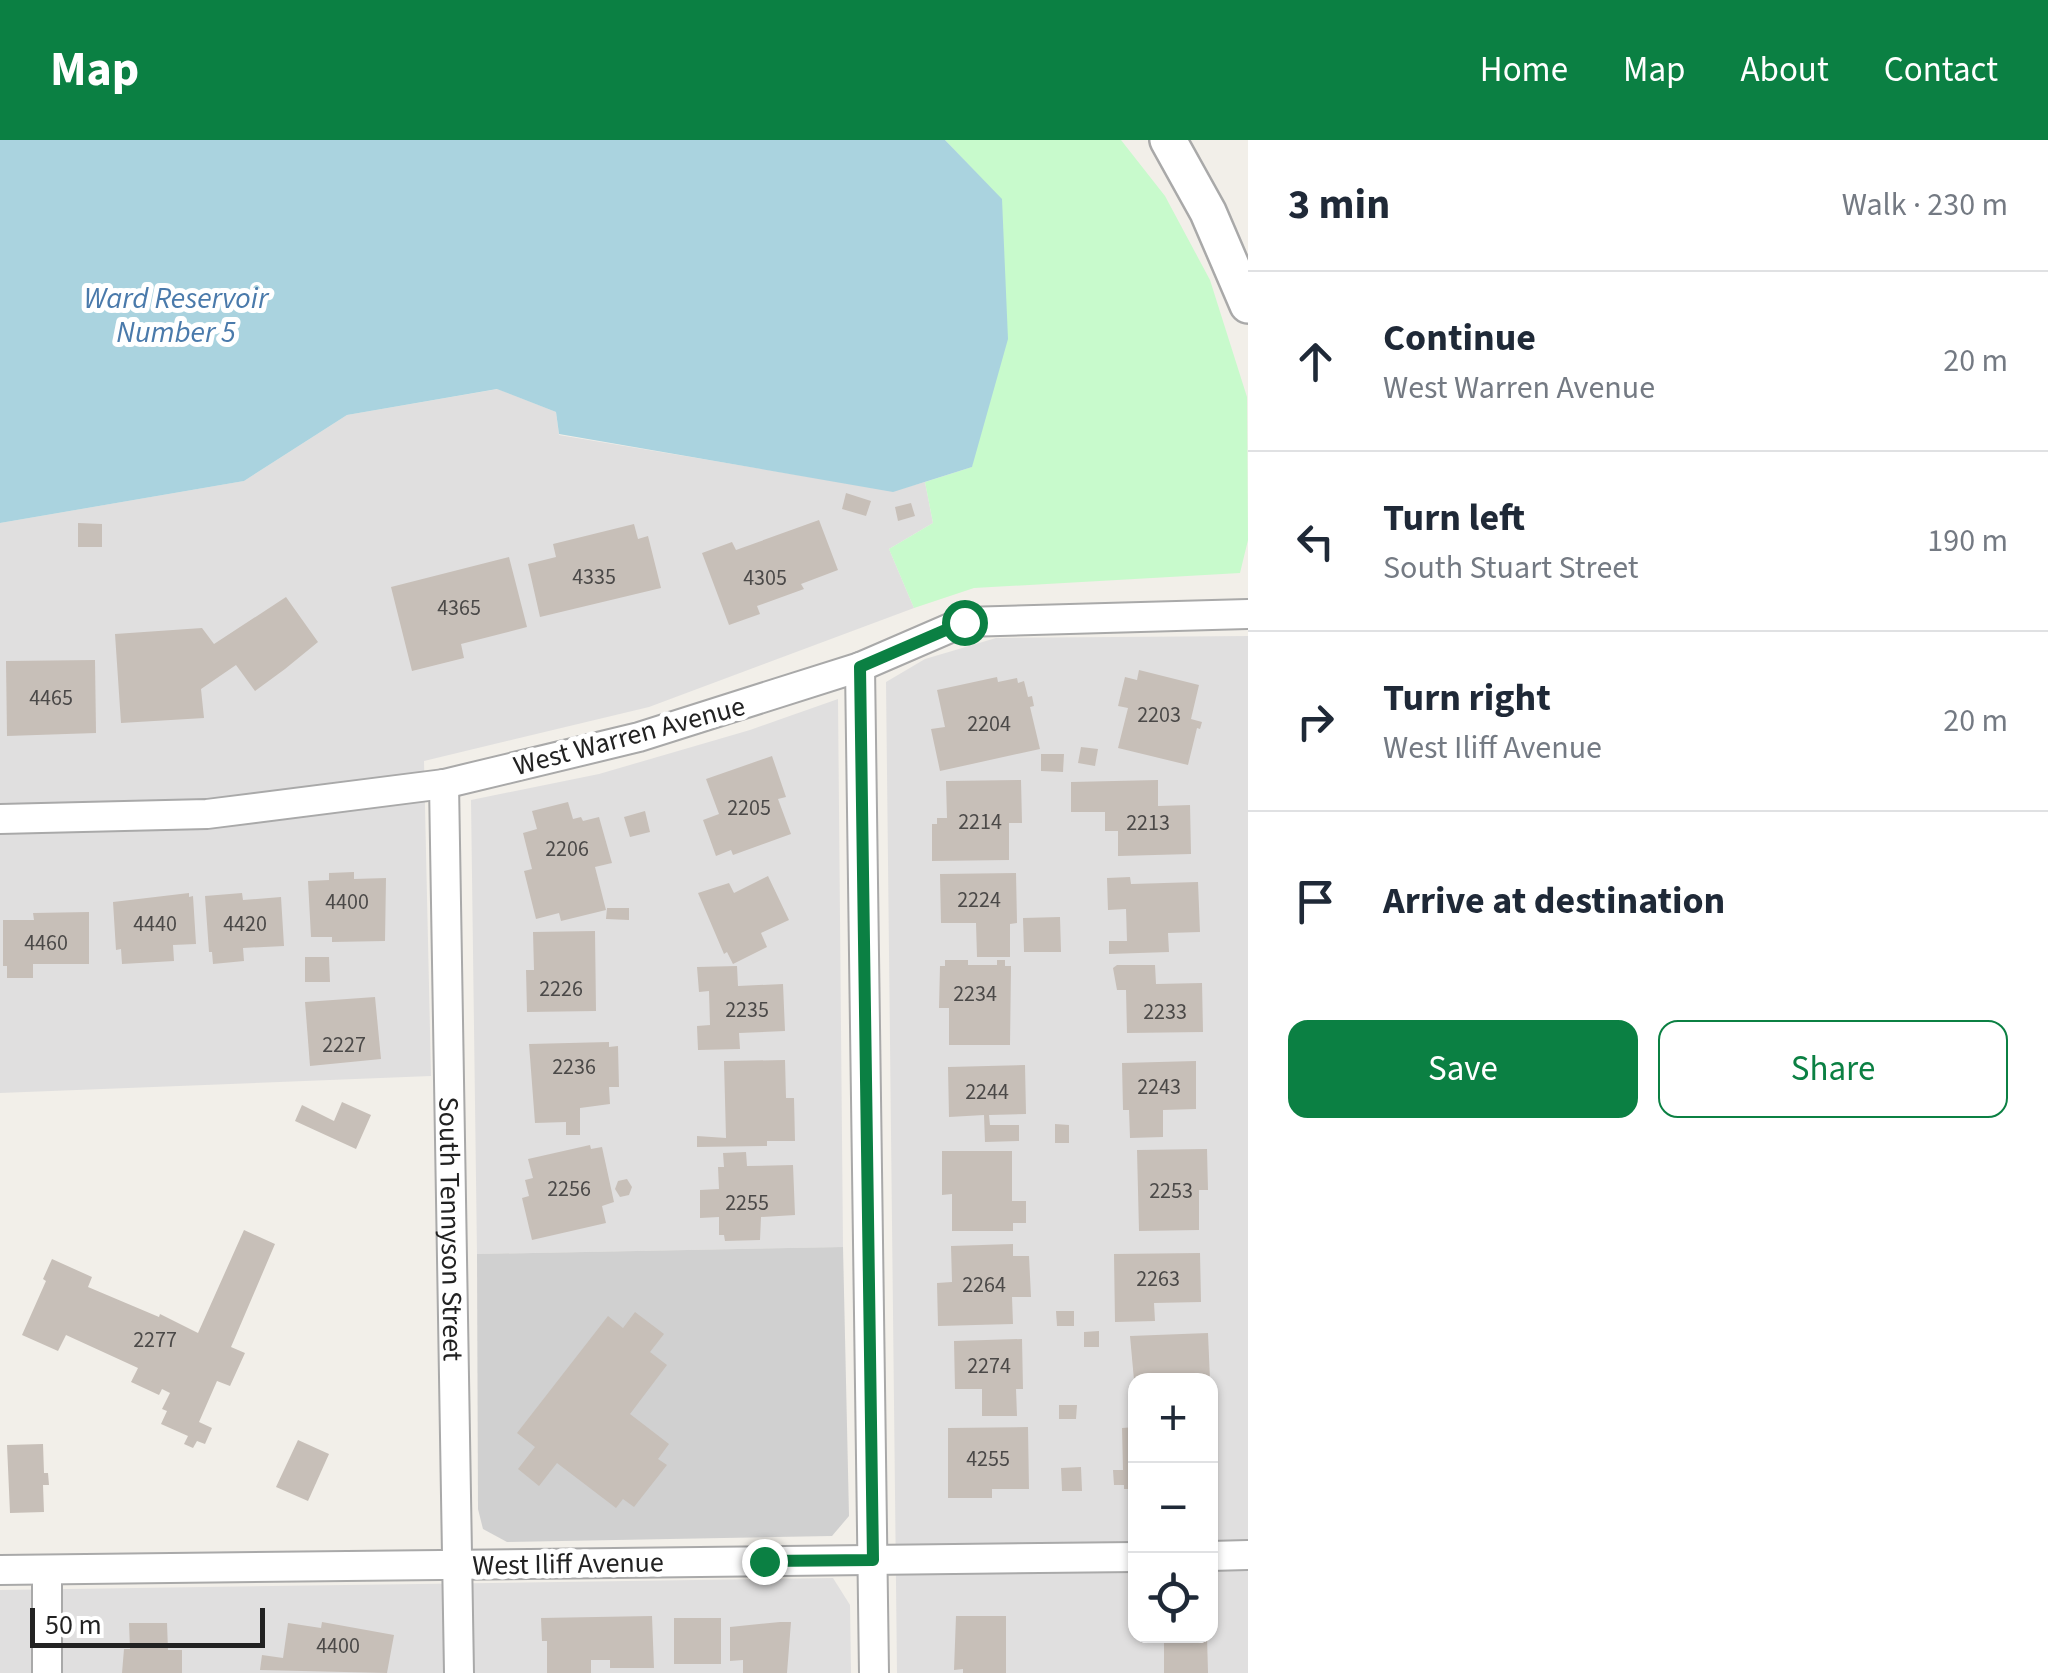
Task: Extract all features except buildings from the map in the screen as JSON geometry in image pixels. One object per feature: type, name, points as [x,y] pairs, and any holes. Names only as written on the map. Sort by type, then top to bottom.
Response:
[{"type":"street","points":[[1168,140],[1208,212],[1248,305]]},
{"type":"street","name":"West Warren Avenue","points":[[0,819],[207,814],[444,784],[638,737],[860,667],[964,622],[1248,614]]},
{"type":"street","points":[[860,667],[874,1673]]},
{"type":"street","name":"South Tennyson Street","points":[[444,784],[459,1673]]},
{"type":"street","points":[[1218,1556],[1248,1555]]},
{"type":"street","name":"West Iliff Avenue","points":[[0,1570],[1128,1556]]},
{"type":"street","points":[[47,1570],[48,1673]]},
{"type":"shaded area","points":[[498,389],[556,412],[559,435],[893,491],[925,482],[933,523],[889,549],[914,608],[649,707],[424,761],[431,1076],[0,1093],[0,523],[244,481],[347,415]]},
{"type":"shaded area","points":[[1248,636],[1248,1673],[897,1673],[886,682],[925,659],[996,638]]},
{"type":"shaded area","points":[[838,699],[843,1247],[477,1254],[471,800],[599,774],[750,730]]},
{"type":"shaded area","points":[[843,1247],[849,1516],[832,1536],[507,1542],[483,1529],[478,1509],[477,1254]]},
{"type":"shaded area","points":[[833,1578],[850,1605],[851,1673],[0,1673],[0,1590]]},
{"type":"green space","points":[[945,140],[1121,140],[1165,196],[1210,280],[1247,397],[1248,540],[1240,573],[974,588],[914,608],[889,549],[933,523],[925,482],[972,467],[1002,200]]},
{"type":"water","name":"Ward Reservoir Number 5","points":[[0,140],[945,140],[1002,199],[1008,339],[972,467],[893,492],[559,434],[556,412],[497,389],[347,415],[244,481],[0,523]]},
{"type":"route","points":[[764,1561],[873,1560],[860,667],[964,622]]}]
